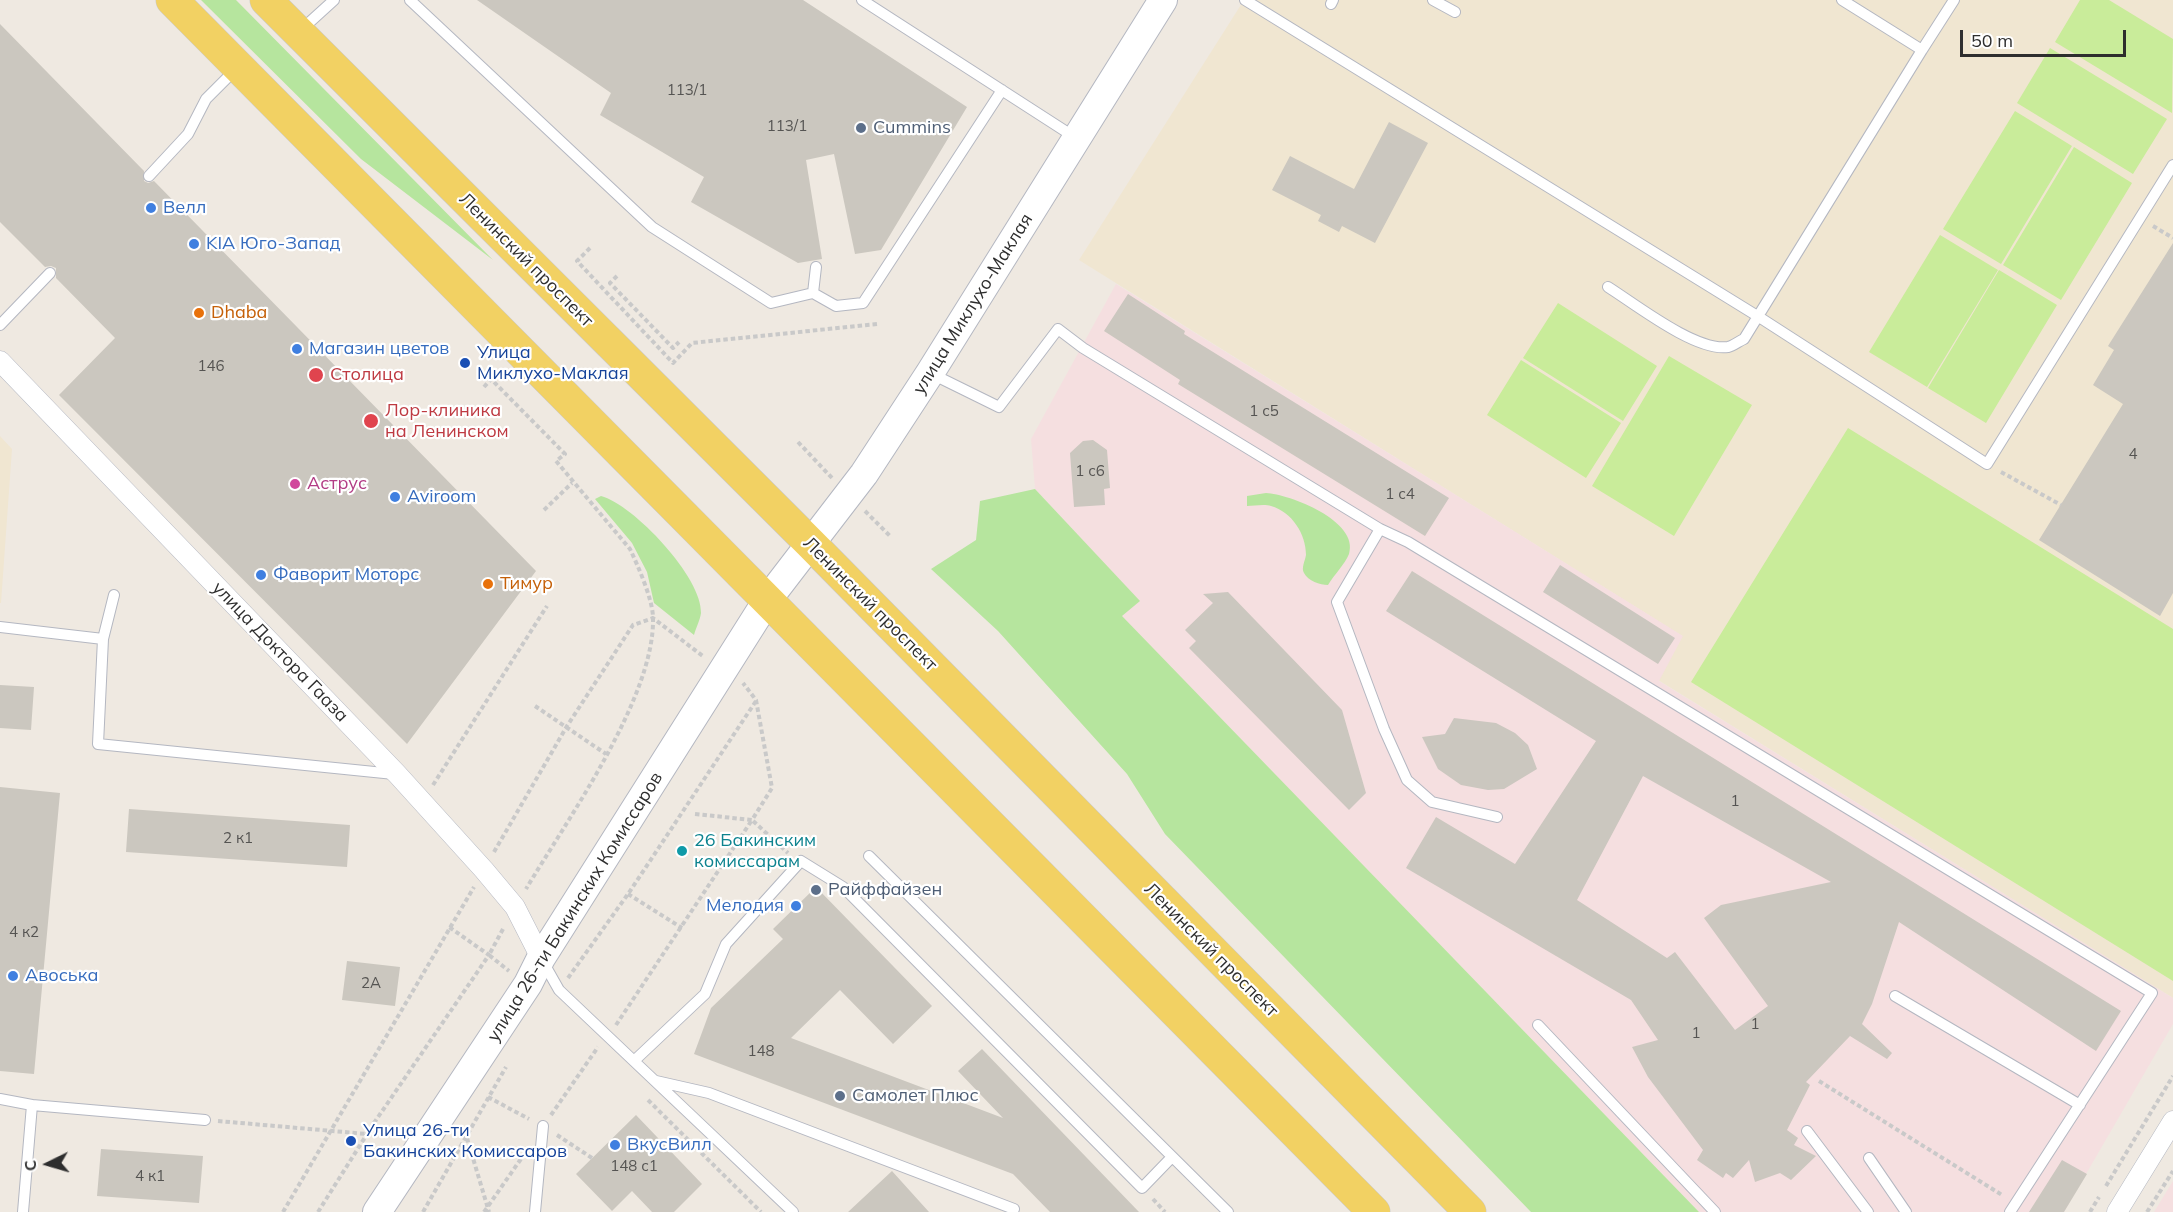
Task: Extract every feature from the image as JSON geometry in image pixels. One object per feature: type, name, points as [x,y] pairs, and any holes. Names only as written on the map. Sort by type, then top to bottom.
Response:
[{"type":"main road","points":[[172,0],[768,598],[1374,1212]]},
{"type":"main road","name":"Ленинский проспект","points":[[266,0],[810,543],[1470,1212]]},
{"type":"main road","name":"улица Миклухо-Маклая","points":[[768,598],[864,474],[930,373],[1163,0]]},
{"type":"main road","name":"улица 26-ти Бакинских Комиссаров","points":[[383,1210],[528,984],[541,958],[768,598]]},
{"type":"street","name":"улица Доктора Гааза","points":[[0,361],[397,774],[484,870],[515,907],[541,958]]},
{"type":"street","points":[[2117,1212],[2173,1121]]},
{"type":"lane","points":[[298,33],[334,0]]},
{"type":"lane","points":[[410,0],[652,227],[771,303],[813,294],[836,306],[863,303],[1002,90]]},
{"type":"lane","points":[[862,0],[1077,138]]},
{"type":"lane","points":[[1245,0],[1759,317],[1987,464],[2173,165]]},
{"type":"lane","points":[[1433,0],[1455,12]]},
{"type":"lane","points":[[1842,0],[1922,50]]},
{"type":"lane","points":[[1608,287],[1695,340],[1712,346],[1729,347],[1744,339],[1954,0]]},
{"type":"lane","points":[[149,176],[188,134],[206,99],[238,66]]},
{"type":"lane","points":[[813,294],[816,267]]},
{"type":"lane","points":[[0,325],[50,273]]},
{"type":"lane","points":[[930,373],[999,407],[1058,329],[1083,348],[1380,530],[1408,542],[2152,993],[2012,1208]]},
{"type":"lane","points":[[1380,530],[1337,602],[1384,729],[1407,780],[1432,802],[1497,817]]},
{"type":"lane","points":[[114,595],[103,639],[98,744],[397,774]]},
{"type":"lane","points":[[0,627],[103,639]]},
{"type":"lane","points":[[869,856],[1228,1212]]},
{"type":"lane","points":[[635,1060],[705,994],[726,944],[801,861],[843,887],[1142,1188],[1172,1157]]},
{"type":"lane","points":[[541,958],[559,990],[793,1212]]},
{"type":"lane","points":[[1895,996],[2080,1105]]},
{"type":"lane","points":[[1538,1025],[1715,1212]]},
{"type":"lane","points":[[656,1081],[709,1093],[1014,1209]]},
{"type":"lane","points":[[0,1100],[32,1105],[205,1120]]},
{"type":"lane","points":[[23,1212],[32,1105]]},
{"type":"lane","points":[[536,1212],[543,1126]]},
{"type":"lane","points":[[1807,1131],[1868,1212]]},
{"type":"lane","points":[[1869,1158],[1906,1212]]},
{"type":"path","points":[[2140,217],[2173,238]]},
{"type":"path","points":[[590,248],[577,261],[673,363],[692,343],[878,324]]},
{"type":"path","points":[[617,276],[610,283],[673,348],[679,342]]},
{"type":"path","points":[[484,387],[491,379],[565,454]]},
{"type":"path","points":[[1987,464],[2061,505]]},
{"type":"path","points":[[544,510],[572,483]]},
{"type":"path","points":[[429,789],[441,776],[547,606]]},
{"type":"path","points":[[283,1212],[567,726],[633,625],[653,618],[747,686],[756,700],[772,788],[682,928],[609,1036],[596,1048],[487,1210]]},
{"type":"path","points":[[559,990],[628,894],[756,700]]},
{"type":"path","points":[[535,705],[606,754]]},
{"type":"path","points":[[695,814],[752,820],[785,851],[801,861]]},
{"type":"path","points":[[628,894],[682,928]]},
{"type":"path","points":[[318,1212],[489,955],[449,927]]},
{"type":"path","points":[[423,1212],[511,1059]]},
{"type":"path","points":[[2090,1212],[2173,1076]]},
{"type":"path","points":[[1819,1081],[2012,1208]]},
{"type":"path","points":[[205,1120],[368,1134]]},
{"type":"path","points":[[467,1138],[487,1210]]},
{"type":"path","points":[[2147,1212],[2173,1171]]},
{"type":"shaded area","points":[[1244,0],[2173,0],[2173,998],[1658,680],[1682,636],[1079,260]]},
{"type":"shaded area","points":[[1116,284],[1683,636],[1659,681],[2173,998],[2173,1024],[2064,1212],[1699,1212],[1121,616],[1139,601],[1035,489],[1031,439]]},
{"type":"shaded area","points":[[0,436],[12,449],[1,603],[0,603]]},
{"type":"shaded area","points":[[2173,1181],[2173,1212],[2154,1212]]},
{"type":"green space","points":[[201,0],[236,0],[493,260],[361,159]]},
{"type":"green space","points":[[2080,0],[2109,0],[2173,39],[2172,113],[2055,42]]},
{"type":"green space","points":[[2050,48],[2167,119],[2133,174],[2017,103]]},
{"type":"green space","points":[[2015,111],[2072,146],[2001,264],[1943,229]]},
{"type":"green space","points":[[2074,147],[2132,183],[2061,300],[2003,265]]},
{"type":"green space","points":[[1940,235],[1998,270],[1927,387],[1869,352]]},
{"type":"green space","points":[[1999,270],[2057,305],[1986,423],[1928,388]]},
{"type":"green space","points":[[1558,303],[1657,366],[1623,421],[1523,358]]},
{"type":"green space","points":[[1669,356],[1752,405],[1674,536],[1592,486]]},
{"type":"green space","points":[[1521,360],[1621,423],[1586,478],[1487,415]]},
{"type":"green space","points":[[1848,428],[2173,629],[2173,981],[1691,682]]},
{"type":"green space","points":[[1035,489],[1140,601],[1122,616],[1699,1212],[1531,1212],[1165,834],[1127,774],[998,631],[931,569],[976,540],[980,501]]},
{"type":"green space","points":[[1266,493],[1305,504],[1334,520],[1344,531],[1350,542],[1349,554],[1328,585],[1314,582],[1304,573],[1306,555],[1303,539],[1296,525],[1285,513],[1271,506],[1247,506],[1247,496]]},
{"type":"green space","points":[[601,496],[615,502],[647,527],[679,563],[699,598],[701,613],[694,635],[654,603],[647,572],[632,543],[595,499]]},
{"type":"building","points":[[477,0],[803,0],[967,107],[881,250],[855,254],[834,154],[806,160],[822,259],[798,263],[691,202],[704,177],[600,115],[611,93]]},
{"type":"building","points":[[0,24],[144,171],[144,181],[148,183],[154,181],[536,571],[407,744],[59,395],[115,338],[56,278],[56,268],[45,267],[0,222]]},
{"type":"building","points":[[1389,122],[1428,143],[1375,243],[1342,226],[1339,232],[1318,221],[1321,215],[1272,190],[1290,156],[1354,189]]},
{"type":"building","points":[[2173,243],[2173,593],[2160,616],[2039,540],[2123,404],[2093,385],[2114,350],[2108,346]]},
{"type":"building","points":[[1128,294],[1185,331],[1184,334],[1449,498],[1425,536],[1178,384],[1180,380],[1104,331]]},
{"type":"building","points":[[1093,440],[1107,450],[1110,488],[1104,489],[1105,505],[1074,507],[1070,453],[1083,441]]},
{"type":"building","points":[[1560,565],[1675,638],[1658,664],[1543,592]]},
{"type":"building","points":[[1412,571],[2121,1011],[2096,1051],[1899,922],[1872,1004],[1862,1024],[1892,1053],[1887,1059],[1850,1036],[1806,1082],[1810,1085],[1787,1130],[1798,1138],[1794,1145],[1816,1156],[1791,1180],[1780,1173],[1755,1182],[1749,1160],[1733,1178],[1726,1173],[1723,1178],[1697,1160],[1703,1150],[1648,1077],[1632,1047],[1658,1040],[1631,1000],[1406,868],[1436,817],[1515,864],[1596,741],[1386,611]],"holes":[[[1643,776],[1831,882],[1721,905],[1704,918],[1768,1006],[1735,1030],[1675,952],[1667,958],[1577,900]]]},
{"type":"building","points":[[1228,592],[1342,710],[1366,793],[1349,810],[1189,648],[1196,641],[1185,630],[1213,603],[1203,594]]},
{"type":"building","points":[[0,685],[34,687],[31,730],[0,728]]},
{"type":"building","points":[[1454,718],[1496,723],[1515,733],[1528,745],[1537,769],[1504,789],[1488,790],[1461,785],[1438,769],[1422,737],[1445,734]]},
{"type":"building","points":[[0,787],[60,793],[34,1074],[0,1071]]},
{"type":"building","points":[[129,809],[350,825],[347,867],[126,852]]},
{"type":"building","points":[[816,887],[932,1006],[893,1044],[840,990],[791,1038],[1003,1118],[958,1071],[982,1049],[1139,1212],[1050,1212],[1013,1174],[694,1054],[711,1008],[783,939],[773,929]]},
{"type":"building","points":[[347,961],[400,967],[395,1006],[342,1000]]},
{"type":"building","points":[[636,1115],[702,1184],[674,1212],[652,1212],[632,1191],[612,1211],[576,1174]]},
{"type":"building","points":[[101,1149],[203,1156],[199,1203],[97,1196]]},
{"type":"building","points":[[2062,1160],[2087,1174],[2064,1212],[2029,1212]]},
{"type":"building","points":[[892,1171],[929,1212],[848,1212]]},
{"type":"place","name":"Cummins","points":[[861,128]]},
{"type":"place","name":"Велл","points":[[151,208]]},
{"type":"place","name":"KIA Юго-Запад","points":[[194,244]]},
{"type":"place","name":"Dhaba","points":[[199,313]]},
{"type":"place","name":"Магазин цветов","points":[[297,349]]},
{"type":"place","name":"Улица Миклухо-Маклая","points":[[465,363]]},
{"type":"place","name":"Столица","points":[[316,375]]},
{"type":"place","name":"Лор-клиника на Ленинском","points":[[371,421]]},
{"type":"place","name":"Аструс","points":[[295,484]]},
{"type":"place","name":"Aviroom","points":[[395,497]]},
{"type":"place","name":"Фаворит Моторс","points":[[261,575]]},
{"type":"place","name":"Тимур","points":[[488,584]]},
{"type":"place","name":"26 Бакинским комиссарам","points":[[682,851]]},
{"type":"place","name":"Райффайзен","points":[[816,890]]},
{"type":"place","name":"Мелодия","points":[[796,906]]},
{"type":"place","name":"Авоська","points":[[13,976]]},
{"type":"place","name":"Самолет Плюс","points":[[840,1096]]},
{"type":"place","name":"Улица 26-ти Бакинских Комиссаров","points":[[351,1141]]},
{"type":"place","name":"ВкусВилл","points":[[615,1145]]}]
